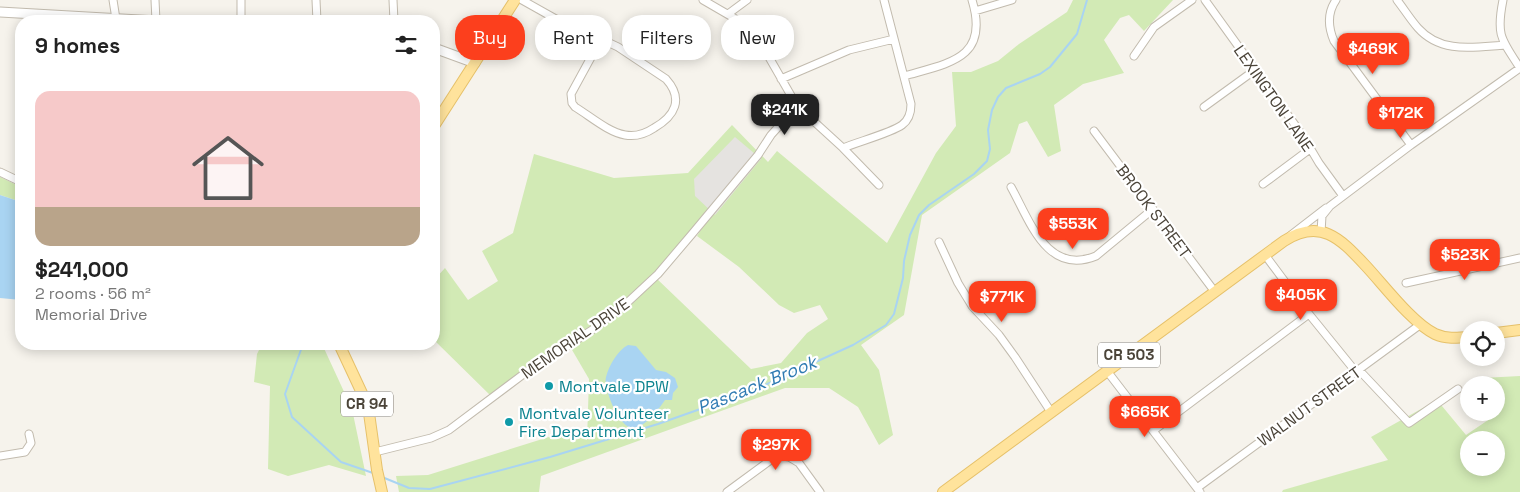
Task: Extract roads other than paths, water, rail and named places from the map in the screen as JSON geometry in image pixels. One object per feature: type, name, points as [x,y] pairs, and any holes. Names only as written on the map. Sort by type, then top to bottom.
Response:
[{"type":"main road","points":[[440,117],[515,0]]},
{"type":"main road","name":"CR 503","points":[[943,492],[1284,241],[1305,232],[1321,232]]},
{"type":"main road","points":[[1321,232],[1336,237],[1343,242],[1420,324],[1444,337],[1460,337]]},
{"type":"main road","points":[[1505,332],[1520,330]]},
{"type":"main road","name":"CR 94","points":[[342,350],[368,406],[382,492]]},
{"type":"street","points":[[113,0],[115,15]]},
{"type":"street","points":[[155,0],[156,15]]},
{"type":"street","points":[[241,0],[241,15]]},
{"type":"street","points":[[316,0],[317,15]]},
{"type":"street","points":[[393,0],[394,15]]},
{"type":"street","points":[[522,0],[548,15]]},
{"type":"street","points":[[703,0],[728,14],[743,25],[758,40],[797,106],[879,185]]},
{"type":"street","points":[[728,14],[747,0]]},
{"type":"street","points":[[842,148],[896,128],[906,121],[911,110],[884,0]]},
{"type":"street","points":[[904,76],[948,64],[967,51],[975,37],[977,28],[972,0]]},
{"type":"street","points":[[975,11],[1012,0]]},
{"type":"street","points":[[1134,56],[1154,27],[1192,0]]},
{"type":"street","name":"LEXINGTON LANE","points":[[1205,0],[1303,136],[1340,198]]},
{"type":"street","points":[[1336,0],[1329,19],[1334,41],[1411,145]]},
{"type":"street","points":[[1397,0],[1424,34],[1441,44],[1457,48],[1505,45]]},
{"type":"street","points":[[1321,232],[1322,216],[1330,206],[1411,145],[1520,68],[1505,45],[1499,30],[1503,0]]},
{"type":"street","points":[[0,12],[50,15]]},
{"type":"street","points":[[781,80],[841,53],[894,38]]},
{"type":"street","points":[[601,39],[629,54],[671,84],[676,97],[676,104],[671,116],[666,121],[640,135],[625,135],[614,131],[575,107],[572,103],[571,94],[601,39]]},
{"type":"street","points":[[440,50],[475,62]]},
{"type":"street","points":[[1204,107],[1255,70]]},
{"type":"street","name":"MEMORIAL DRIVE","points":[[375,452],[431,438],[449,430],[529,370],[592,330],[623,307],[658,274],[758,155],[771,135],[797,106]]},
{"type":"street","name":"BROOK STREET","points":[[1094,131],[1215,292]]},
{"type":"street","points":[[1263,184],[1310,149]]},
{"type":"street","points":[[0,172],[15,179]]},
{"type":"street","points":[[1011,187],[1047,249],[1063,260],[1088,260],[1096,256],[1153,209]]},
{"type":"street","points":[[1284,241],[1304,223],[1340,198]]},
{"type":"street","points":[[939,242],[968,300],[1015,356],[1051,412]]},
{"type":"street","points":[[1265,255],[1309,314],[1358,371],[1409,423],[1458,389]]},
{"type":"street","points":[[1406,283],[1520,258]]},
{"type":"street","points":[[1153,431],[1309,314]]},
{"type":"street","name":"WALNUT STREET","points":[[1198,490],[1420,324]]},
{"type":"street","points":[[1107,371],[1198,490]]},
{"type":"street","points":[[0,456],[25,452],[31,443],[29,434]]},
{"type":"street","points":[[727,492],[772,459],[783,456],[799,462],[820,492]]},
{"type":"water","points":[[0,195],[15,200],[15,299],[0,298]]},
{"type":"water","points":[[628,345],[636,346],[656,370],[666,372],[675,378],[678,387],[673,393],[672,400],[665,400],[647,421],[634,428],[628,427],[623,422],[613,407],[606,382],[607,372],[617,354]]},
{"type":"waterway","name":"Pascack Brook","points":[[382,477],[409,488],[430,489],[550,457],[658,424],[754,390],[853,345],[886,325],[894,314],[903,278],[904,261],[910,235],[919,215],[929,205],[974,174],[987,161],[990,149],[988,130],[992,110],[998,97],[1006,88],[1040,74],[1050,67],[1077,34],[1087,0]]},
{"type":"waterway","name":"Pascack Brook","points":[[301,350],[285,394],[292,417],[341,462],[373,473]]},
{"type":"place","name":"Montvale DPW","points":[[549,386]]},
{"type":"place","name":"Montvale Volunteer Fire Department","points":[[509,422]]}]
